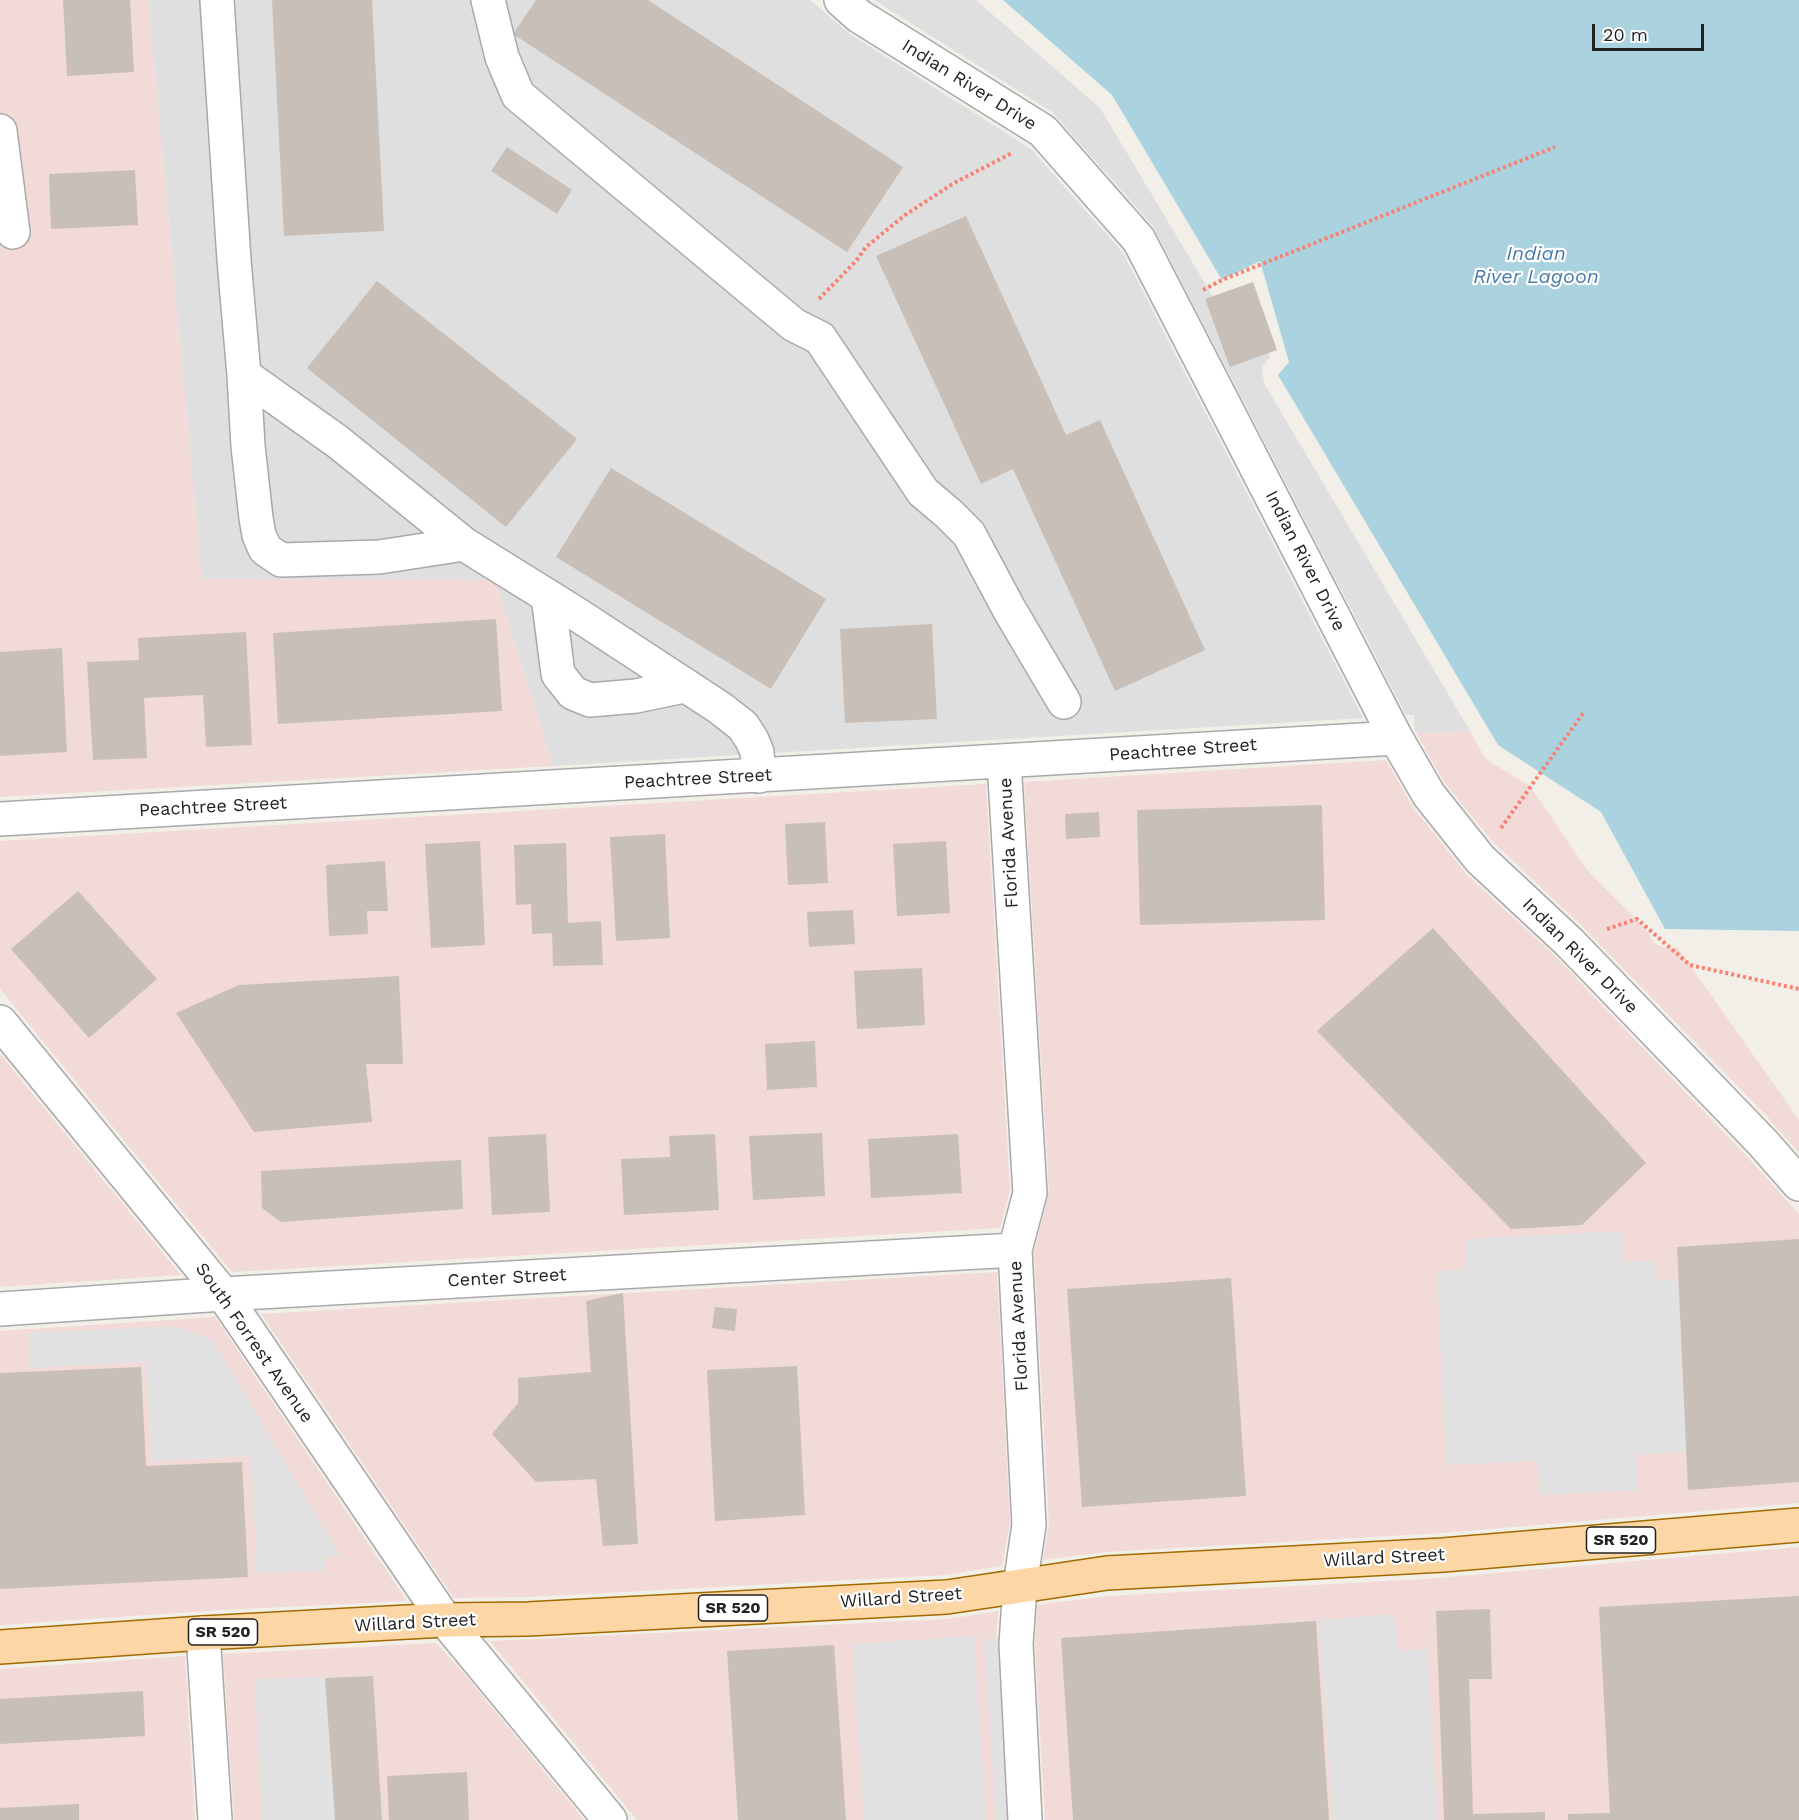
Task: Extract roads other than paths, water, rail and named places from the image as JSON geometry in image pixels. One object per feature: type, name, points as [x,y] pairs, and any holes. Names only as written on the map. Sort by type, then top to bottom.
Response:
[{"type":"main road","name":"Willard Street","points":[[0,1647],[445,1620],[528,1619],[947,1597],[1107,1573],[1443,1555],[1799,1525]]},
{"type":"street","points":[[217,0],[248,446],[256,518],[259,535],[265,549],[281,560],[379,557],[464,544]]},
{"type":"street","points":[[488,0],[502,57],[518,95],[794,325],[820,338],[923,492],[969,534],[1009,609],[1064,702]]},
{"type":"street","name":"Indian River Drive","points":[[842,0],[860,16],[1043,131],[1138,240],[1396,738],[1429,795],[1480,859],[1569,942],[1763,1143],[1799,1184]]},
{"type":"street","points":[[0,131],[13,232]]},
{"type":"street","points":[[244,375],[338,442],[464,544],[720,708],[743,726],[752,740],[757,753],[759,776]]},
{"type":"street","points":[[548,596],[558,674],[573,693],[590,700],[636,696],[684,686]]},
{"type":"street","name":"Peachtree Street","points":[[0,819],[1396,738]]},
{"type":"street","name":"Florida Avenue","points":[[1004,761],[1030,1192],[1015,1250],[1029,1525],[1020,1586],[1016,1644],[1025,1820]]},
{"type":"street","name":"South Forrest Avenue","points":[[0,1022],[224,1294],[445,1620],[610,1820]]},
{"type":"street","name":"Center Street","points":[[0,1310],[224,1294],[1015,1250]]},
{"type":"street","points":[[203,1633],[215,1820]]},
{"type":"water","name":"Indian River Lagoon","points":[[1003,0],[1799,0],[1799,931],[1665,929],[1601,812],[1498,745],[1278,375],[1289,362],[1260,261],[1222,280],[1112,95]]}]
